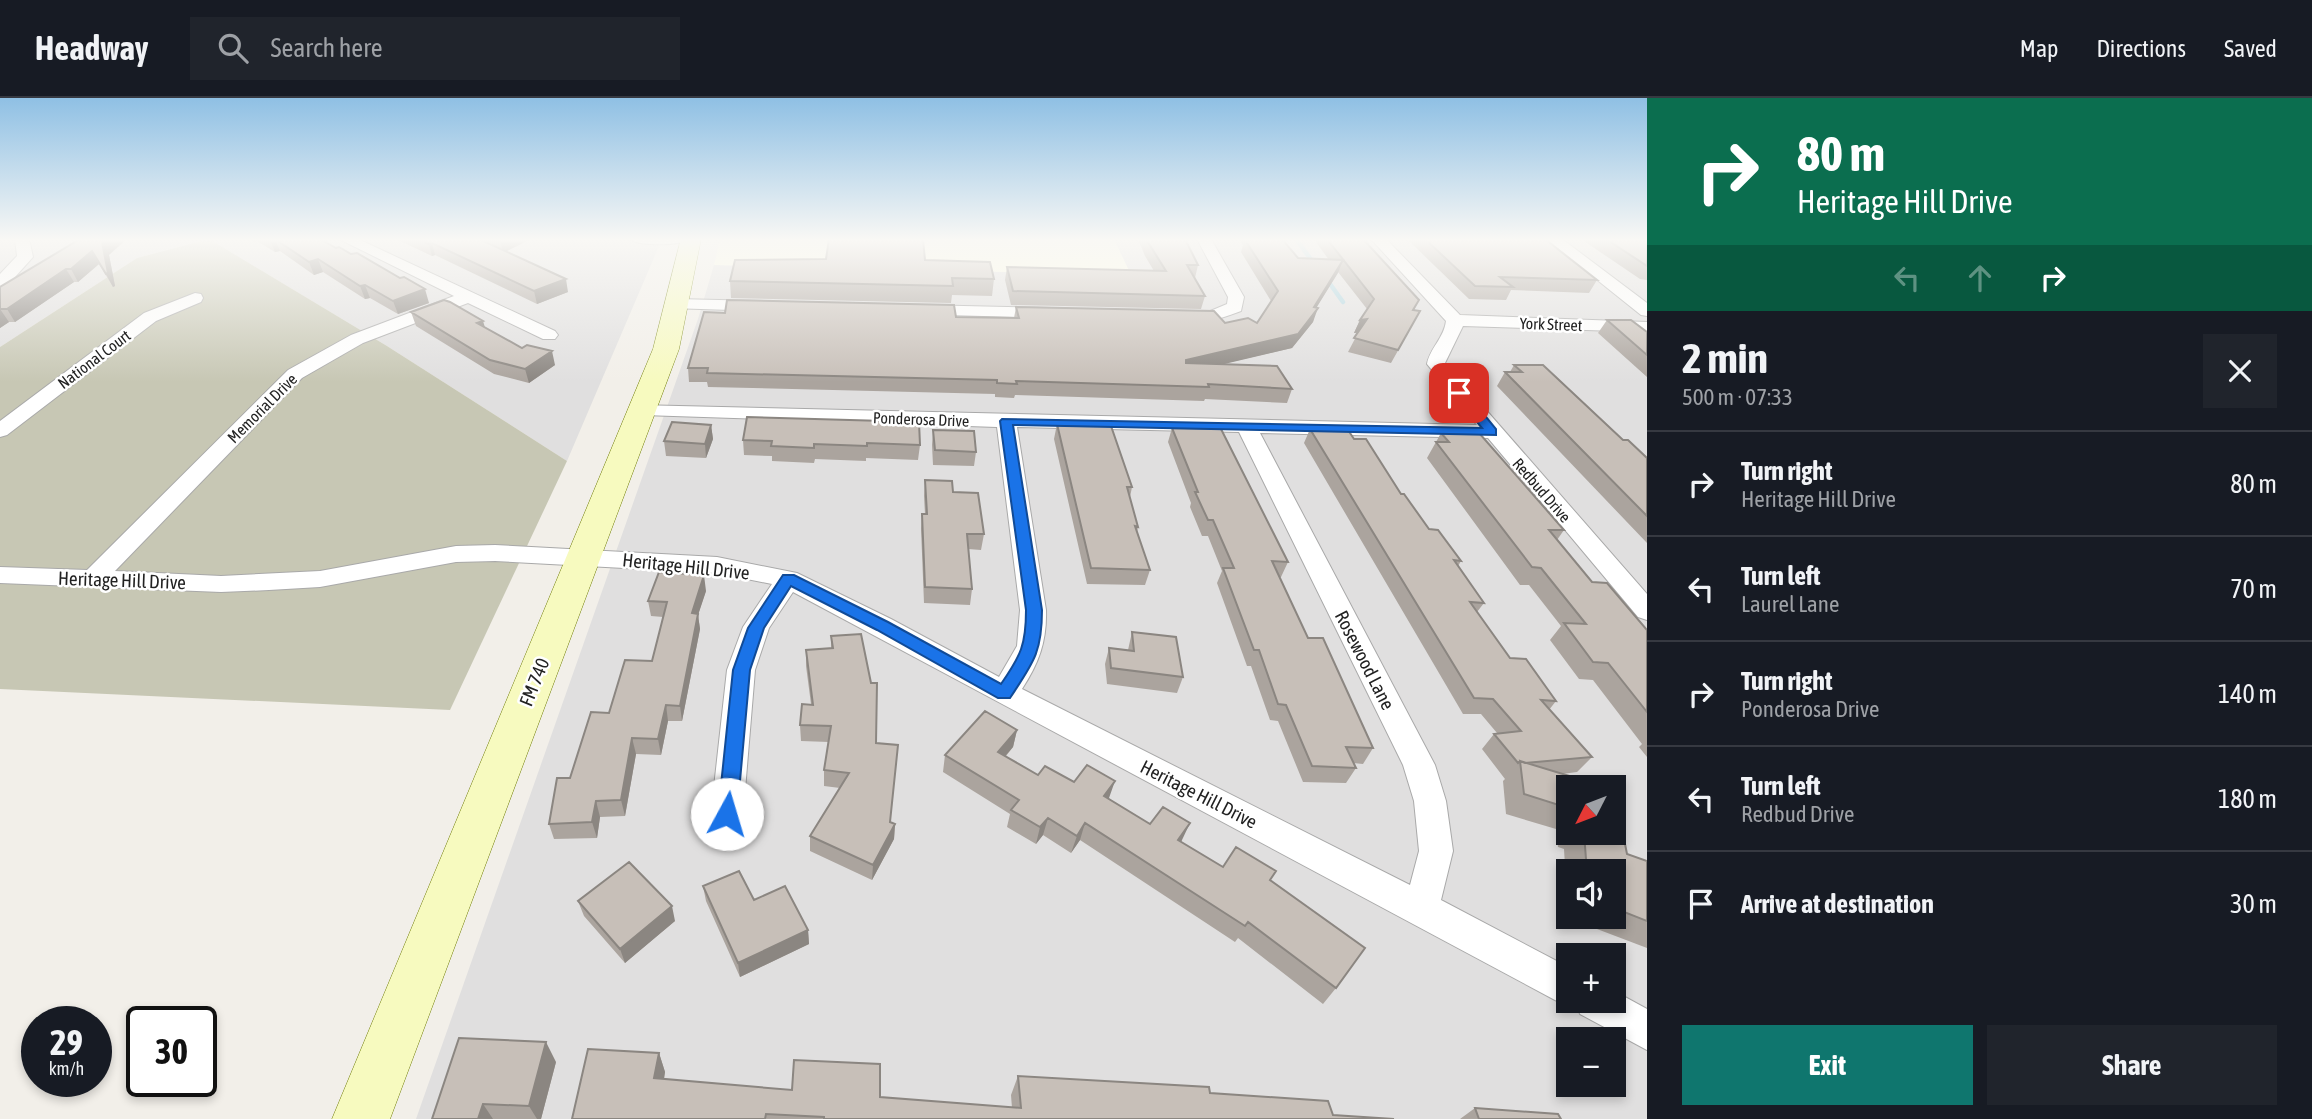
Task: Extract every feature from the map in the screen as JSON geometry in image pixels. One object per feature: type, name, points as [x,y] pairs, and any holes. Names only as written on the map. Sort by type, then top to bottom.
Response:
[{"type":"main road","name":"FM 740","points":[[360,1119],[643,409],[666,349],[680,287]]},
{"type":"street","points":[[448,287],[549,335]]},
{"type":"street","points":[[1160,316],[1210,317],[1235,307],[1236,298],[1230,287]]},
{"type":"street","points":[[1423,287],[1455,320]]},
{"type":"street","points":[[1615,287],[1647,311]]},
{"type":"street","name":"Memorial Drive","points":[[94,578],[295,374],[349,343],[468,296]]},
{"type":"street","name":"National Court","points":[[0,430],[150,317],[195,298]]},
{"type":"street","points":[[676,304],[781,307]]},
{"type":"street","points":[[901,310],[1065,314]]},
{"type":"street","name":"York Street","points":[[1455,320],[1647,327]]},
{"type":"street","name":"Redbud Drive","points":[[1455,320],[1454,335],[1437,354],[1436,364],[1647,611]]},
{"type":"street","name":"Ponderosa Drive","points":[[643,409],[1006,421],[1492,432]]},
{"type":"street","points":[[1004,693],[1024,663],[1034,638],[1034,610],[1006,421]]},
{"type":"street","name":"Rosewood Lane","points":[[1246,425],[1419,765],[1430,801],[1436,851],[1421,908]]},
{"type":"street","name":"Heritage Hill Drive","points":[[0,575],[221,583],[270,582],[320,579],[456,554],[585,556],[717,565],[788,579],[883,626],[1004,693],[1556,981]]},
{"type":"street","points":[[727,814],[741,670],[756,628],[788,579]]},
{"type":"street","points":[[1616,1013],[1647,1030]]},
{"type":"shaded area","points":[[0,287],[93,287],[0,347]]},
{"type":"shaded area","points":[[93,287],[288,287],[567,461],[450,710],[0,689],[0,347]]},
{"type":"shaded area","points":[[288,287],[642,287],[567,461]]},
{"type":"shaded area","points":[[708,287],[1647,287],[1647,1119],[416,1119]]},
{"type":"building","points":[[0,287],[40,287],[7,309],[0,309]]},
{"type":"building","points":[[368,287],[421,287],[425,289],[393,301]]},
{"type":"building","points":[[525,287],[546,287],[534,291]]},
{"type":"building","points":[[1012,287],[1200,287],[1205,296],[1013,291]]},
{"type":"building","points":[[1275,287],[1327,287],[1314,307],[1318,308],[1298,334],[1186,360],[1186,363],[1277,366],[1292,389],[1208,384],[1209,387],[1016,381],[1017,384],[997,383],[997,380],[707,373],[708,368],[688,368],[704,312],[725,313],[727,300],[954,305],[956,317],[1019,318],[1016,307],[1214,311],[1225,323],[1248,318],[1257,323],[1278,291]]},
{"type":"building","points":[[1364,287],[1407,287],[1419,300],[1413,310],[1420,311],[1398,350],[1354,338],[1367,319],[1360,320],[1374,299]]},
{"type":"building","points":[[444,300],[483,321],[477,323],[522,348],[527,345],[552,351],[525,369],[490,360],[411,312]]},
{"type":"building","points":[[1607,320],[1631,320],[1647,332],[1647,355]]},
{"type":"building","points":[[1514,365],[1543,365],[1623,440],[1628,440],[1647,458],[1647,516],[1505,372],[1522,372]]},
{"type":"building","points":[[747,417],[919,422],[920,445],[867,443],[867,446],[814,444],[814,448],[771,446],[772,441],[743,440]]},
{"type":"building","points":[[672,422],[711,425],[705,444],[664,441]]},
{"type":"building","points":[[1057,424],[1111,426],[1132,487],[1127,487],[1138,527],[1135,526],[1150,570],[1091,568]]},
{"type":"building","points":[[1172,428],[1221,429],[1288,562],[1272,561],[1308,638],[1323,638],[1373,748],[1346,747],[1356,768],[1312,766],[1286,705],[1278,704],[1259,650],[1254,650],[1223,568],[1234,568],[1213,520],[1208,520],[1195,492],[1198,492]]},
{"type":"building","points":[[1310,429],[1348,430],[1354,439],[1366,439],[1401,494],[1404,494],[1429,529],[1438,530],[1461,561],[1454,560],[1484,603],[1470,602],[1510,658],[1526,659],[1556,701],[1541,700],[1592,757],[1518,763],[1494,734],[1521,731],[1493,699],[1474,698]]},
{"type":"building","points":[[933,430],[974,431],[976,452],[935,450]]},
{"type":"building","points":[[1441,433],[1480,434],[1564,530],[1549,530],[1592,582],[1607,583],[1647,630],[1647,712],[1608,663],[1593,662],[1564,623],[1586,624],[1541,568],[1532,567],[1436,442],[1449,442]]},
{"type":"building","points":[[925,480],[952,481],[953,492],[978,493],[984,534],[967,534],[972,589],[925,587],[922,514],[927,514]]},
{"type":"building","points":[[659,572],[704,575],[692,613],[698,614],[680,706],[666,705],[658,739],[632,738],[621,800],[596,801],[592,822],[549,824],[557,778],[570,778],[591,712],[609,713],[625,660],[652,661],[667,602],[648,601]]},
{"type":"building","points":[[1132,632],[1176,637],[1183,677],[1111,668],[1109,648],[1134,651]]},
{"type":"building","points":[[861,634],[871,683],[877,683],[876,743],[898,745],[890,822],[895,824],[873,865],[810,836],[849,773],[824,770],[831,726],[800,725],[802,704],[813,705],[806,650],[833,648],[831,636]]},
{"type":"building","points":[[985,711],[1017,730],[998,752],[1038,775],[1045,766],[1074,782],[1087,765],[1115,781],[1104,796],[1150,824],[1163,807],[1190,823],[1178,840],[1223,867],[1236,847],[1276,871],[1270,880],[1365,948],[1336,988],[1248,922],[1245,926],[1085,823],[1077,836],[1048,818],[1040,827],[1011,810],[1019,800],[945,755]]},
{"type":"building","points":[[1520,761],[1566,775],[1556,775],[1556,804],[1524,794]]},
{"type":"building","points":[[1585,845],[1625,845],[1627,854],[1647,861],[1647,921],[1626,913],[1626,859],[1586,859]]},
{"type":"building","points":[[629,862],[672,906],[620,949],[578,901]]},
{"type":"building","points":[[739,871],[754,900],[785,886],[808,930],[738,963],[703,886]]},
{"type":"building","points":[[459,1038],[546,1042],[529,1106],[483,1104],[478,1119],[432,1119]]},
{"type":"building","points":[[588,1049],[659,1053],[654,1078],[792,1090],[794,1060],[880,1064],[880,1097],[1021,1108],[1018,1076],[1209,1087],[1210,1093],[1328,1101],[1333,1115],[1394,1119],[824,1119],[766,1114],[765,1119],[572,1119]]},
{"type":"building","points":[[1475,1108],[1558,1114],[1561,1119],[1479,1119]]},
{"type":"waterway","points":[[1332,287],[1343,302]]},
{"type":"route","points":[[727,814],[741,670],[756,628],[788,579],[883,626],[1004,693],[1024,663],[1034,638],[1034,610],[1006,421],[1492,432],[1459,393]]}]
